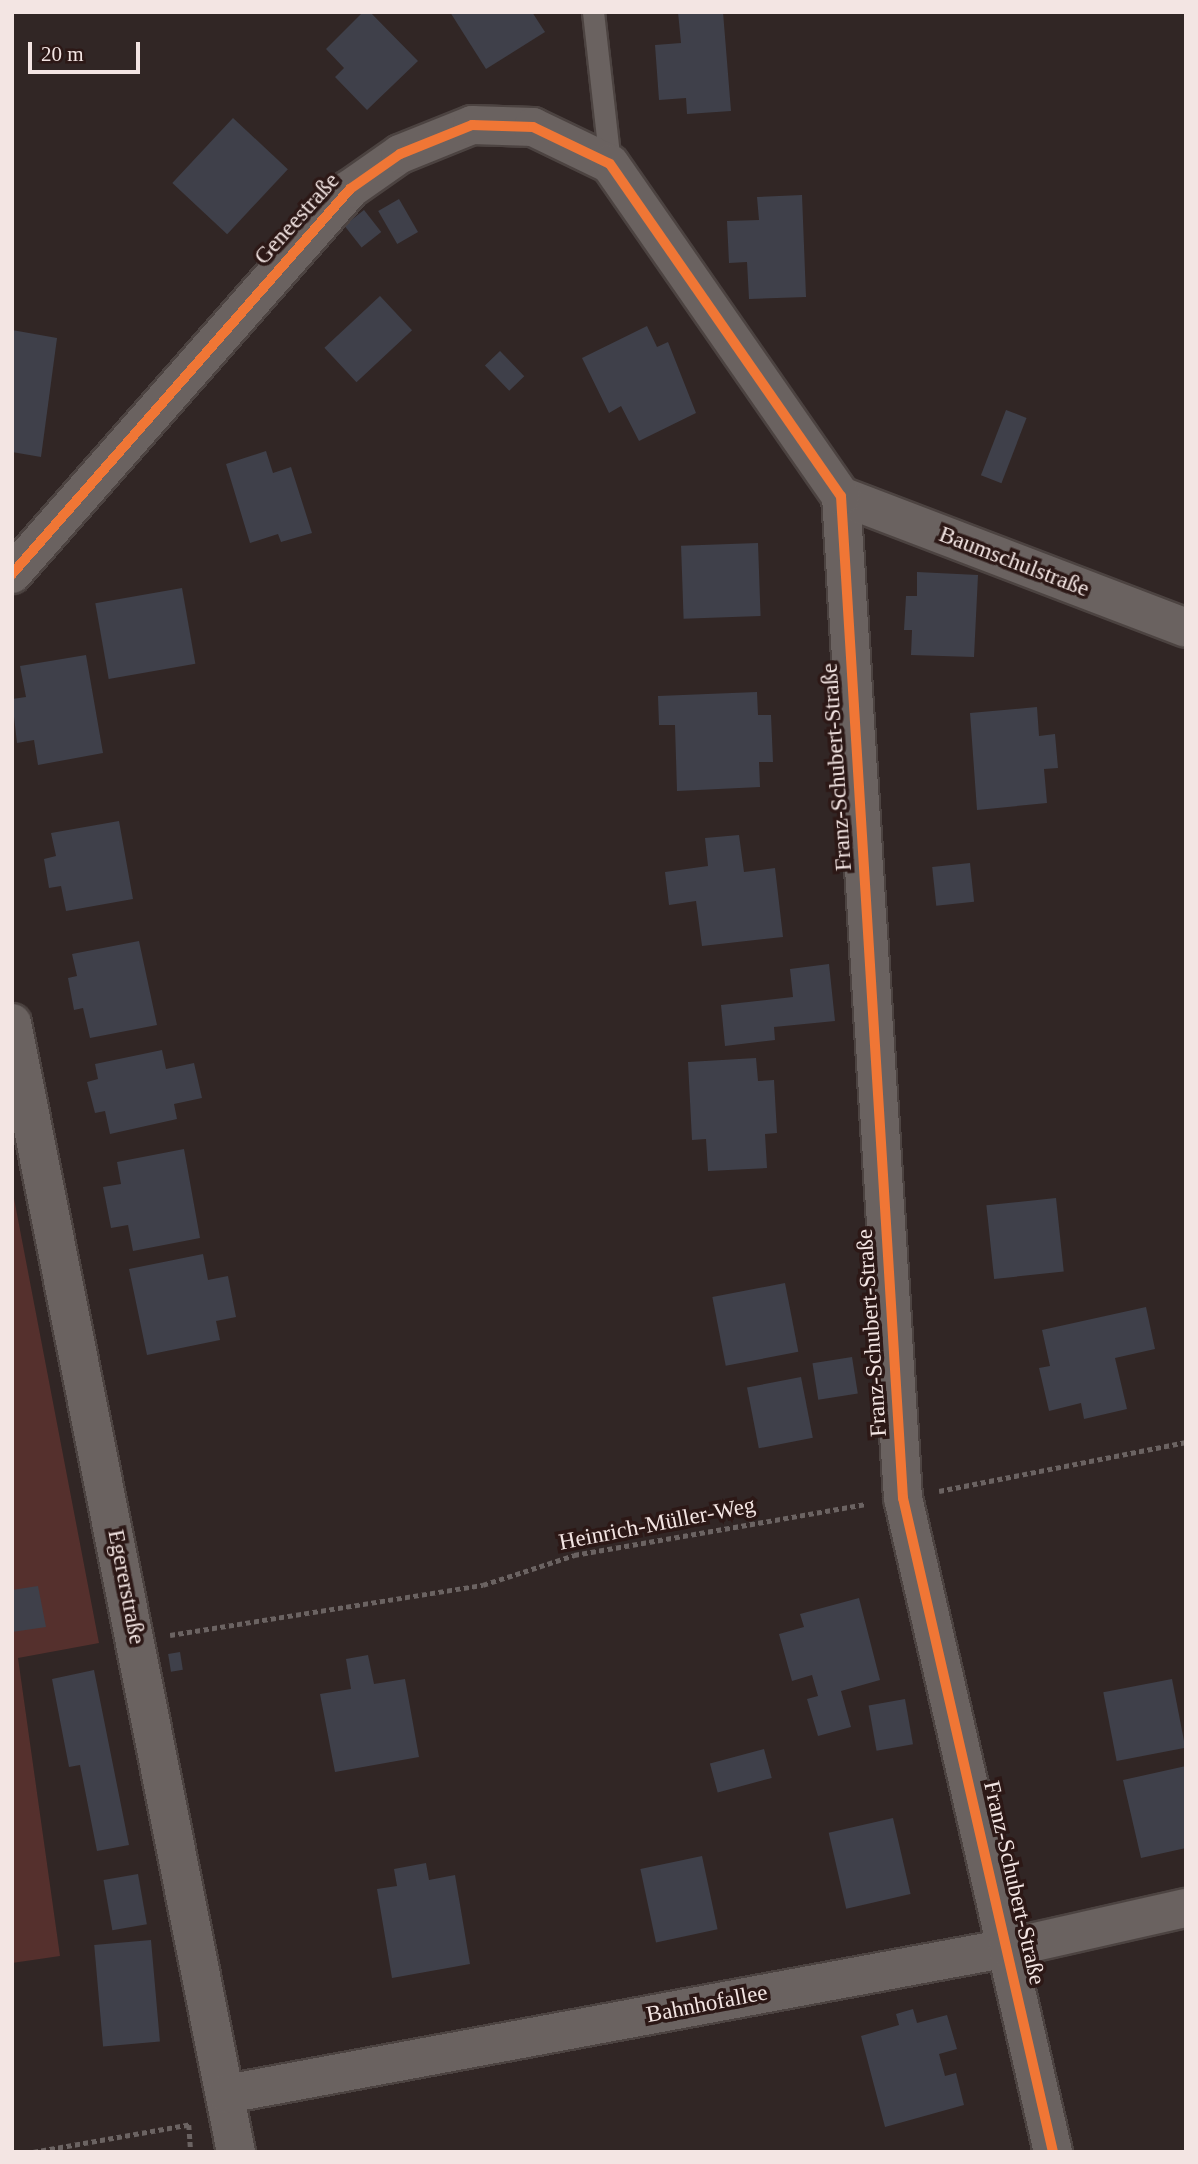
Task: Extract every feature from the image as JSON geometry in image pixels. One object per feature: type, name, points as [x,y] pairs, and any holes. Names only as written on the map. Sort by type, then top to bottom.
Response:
[{"type":"street","name":"Geneestraße","points":[[12,574],[350,189],[400,154],[472,125],[503,123],[573,142],[610,164],[841,496]]},
{"type":"street","name":"Baumschulstraße","points":[[841,496],[1186,628]]},
{"type":"street","name":"Franz-Schubert-Straße","points":[[841,496],[904,1498],[1053,2152]]},
{"type":"street","name":"Egererstraße","points":[[12,1023],[232,2121]]},
{"type":"street","name":"Bahnhofallee","points":[[232,2121],[1186,1908]]},
{"type":"lane","points":[[593,12],[610,164]]},
{"type":"path","points":[[33,2152],[232,2121]]},
{"type":"shaded area","points":[[12,1188],[99,1643],[18,1658],[60,1956],[12,1963]]},
{"type":"building","points":[[363,12],[370,12],[418,61],[367,110],[335,77],[344,68],[326,49]]},
{"type":"building","points":[[450,12],[532,12],[545,32],[486,69]]},
{"type":"building","points":[[678,12],[723,12],[731,111],[687,114],[686,98],[659,100],[655,45],[681,43]]},
{"type":"building","points":[[233,118],[288,169],[227,234],[172,183]]},
{"type":"building","points":[[802,195],[806,297],[749,299],[747,262],[729,263],[727,221],[759,220],[757,197]]},
{"type":"building","points":[[399,199],[418,232],[397,244],[378,211]]},
{"type":"building","points":[[364,210],[381,232],[362,247],[344,225]]},
{"type":"building","points":[[380,296],[412,330],[356,382],[324,348]]},
{"type":"building","points":[[647,326],[657,347],[668,342],[696,413],[639,441],[621,406],[609,413],[582,358]]},
{"type":"building","points":[[12,330],[57,338],[41,457],[12,452]]},
{"type":"building","points":[[500,351],[524,376],[509,391],[485,366]]},
{"type":"building","points":[[1006,410],[1027,418],[1001,483],[981,475]]},
{"type":"building","points":[[266,451],[273,473],[291,467],[312,533],[281,542],[278,534],[250,543],[226,464]]},
{"type":"building","points":[[758,543],[761,616],[684,619],[681,546]]},
{"type":"building","points":[[917,572],[978,575],[974,657],[911,655],[912,630],[904,630],[906,596],[917,596]]},
{"type":"building","points":[[182,588],[195,664],[109,679],[95,603]]},
{"type":"building","points":[[86,655],[103,753],[38,765],[34,740],[17,743],[12,699],[26,697],[20,666]]},
{"type":"building","points":[[757,692],[758,715],[771,715],[773,762],[759,762],[760,787],[677,791],[675,725],[659,725],[658,696]]},
{"type":"building","points":[[1037,707],[1039,736],[1055,734],[1058,768],[1044,769],[1047,803],[977,810],[970,713]]},
{"type":"building","points":[[119,821],[133,899],[66,911],[61,886],[49,888],[44,859],[56,856],[51,833]]},
{"type":"building","points":[[739,835],[744,872],[775,868],[783,937],[702,946],[696,901],[669,905],[665,872],[708,866],[705,838]]},
{"type":"building","points":[[970,863],[974,902],[936,906],[932,867]]},
{"type":"building","points":[[139,941],[157,1025],[90,1038],[83,1008],[74,1010],[68,978],[77,976],[72,954]]},
{"type":"building","points":[[829,964],[835,1021],[774,1027],[775,1040],[725,1046],[721,1005],[793,997],[790,969]]},
{"type":"building","points":[[162,1050],[166,1069],[194,1063],[202,1098],[174,1104],[177,1119],[110,1134],[105,1111],[95,1113],[87,1082],[98,1079],[95,1064]]},
{"type":"building","points":[[756,1058],[758,1081],[774,1080],[777,1133],[765,1134],[767,1168],[708,1171],[706,1139],[692,1140],[688,1062]]},
{"type":"building","points":[[184,1149],[200,1238],[133,1251],[128,1225],[111,1228],[103,1187],[121,1184],[117,1162]]},
{"type":"building","points":[[1056,1198],[1064,1272],[994,1279],[986,1205]]},
{"type":"building","points":[[203,1254],[208,1280],[228,1276],[236,1317],[216,1321],[220,1340],[147,1355],[129,1269]]},
{"type":"building","points":[[785,1283],[798,1352],[726,1366],[712,1297]]},
{"type":"building","points":[[1146,1307],[1155,1349],[1115,1358],[1127,1409],[1084,1419],[1081,1403],[1049,1411],[1039,1368],[1050,1366],[1042,1330]]},
{"type":"building","points":[[852,1357],[858,1394],[818,1400],[812,1363]]},
{"type":"building","points":[[801,1377],[813,1438],[759,1448],[747,1387]]},
{"type":"building","points":[[38,1586],[46,1627],[12,1632],[12,1590]]},
{"type":"building","points":[[859,1598],[880,1680],[841,1691],[851,1727],[818,1736],[807,1699],[818,1696],[812,1675],[792,1681],[779,1634],[804,1627],[800,1614]]},
{"type":"building","points":[[180,1652],[183,1670],[171,1672],[168,1654]]},
{"type":"building","points":[[368,1655],[374,1684],[405,1679],[419,1757],[335,1772],[320,1694],[351,1689],[346,1659]]},
{"type":"building","points":[[94,1670],[129,1845],[97,1851],[80,1765],[69,1767],[52,1679]]},
{"type":"building","points":[[1172,1679],[1185,1748],[1117,1761],[1103,1692]]},
{"type":"building","points":[[905,1699],[913,1744],[877,1751],[869,1705]]},
{"type":"building","points":[[764,1749],[772,1778],[718,1792],[710,1763]]},
{"type":"building","points":[[1186,1766],[1186,1848],[1141,1858],[1123,1780]]},
{"type":"building","points":[[893,1818],[911,1894],[846,1909],[829,1833]]},
{"type":"building","points":[[702,1856],[718,1929],[656,1942],[640,1869]]},
{"type":"building","points":[[426,1863],[429,1880],[455,1875],[470,1964],[392,1978],[377,1889],[397,1886],[394,1869]]},
{"type":"building","points":[[138,1874],[147,1924],[112,1930],[104,1880]]},
{"type":"building","points":[[151,1940],[160,2042],[103,2047],[94,1945]]},
{"type":"building","points":[[913,2009],[917,2023],[947,2015],[957,2049],[939,2054],[945,2076],[956,2073],[964,2105],[885,2127],[861,2036],[899,2025],[896,2014]]},
{"type":"cycle path","points":[[12,574],[350,189],[400,154],[472,125],[533,127],[610,164],[841,496],[903,1498],[1053,2152]]}]
